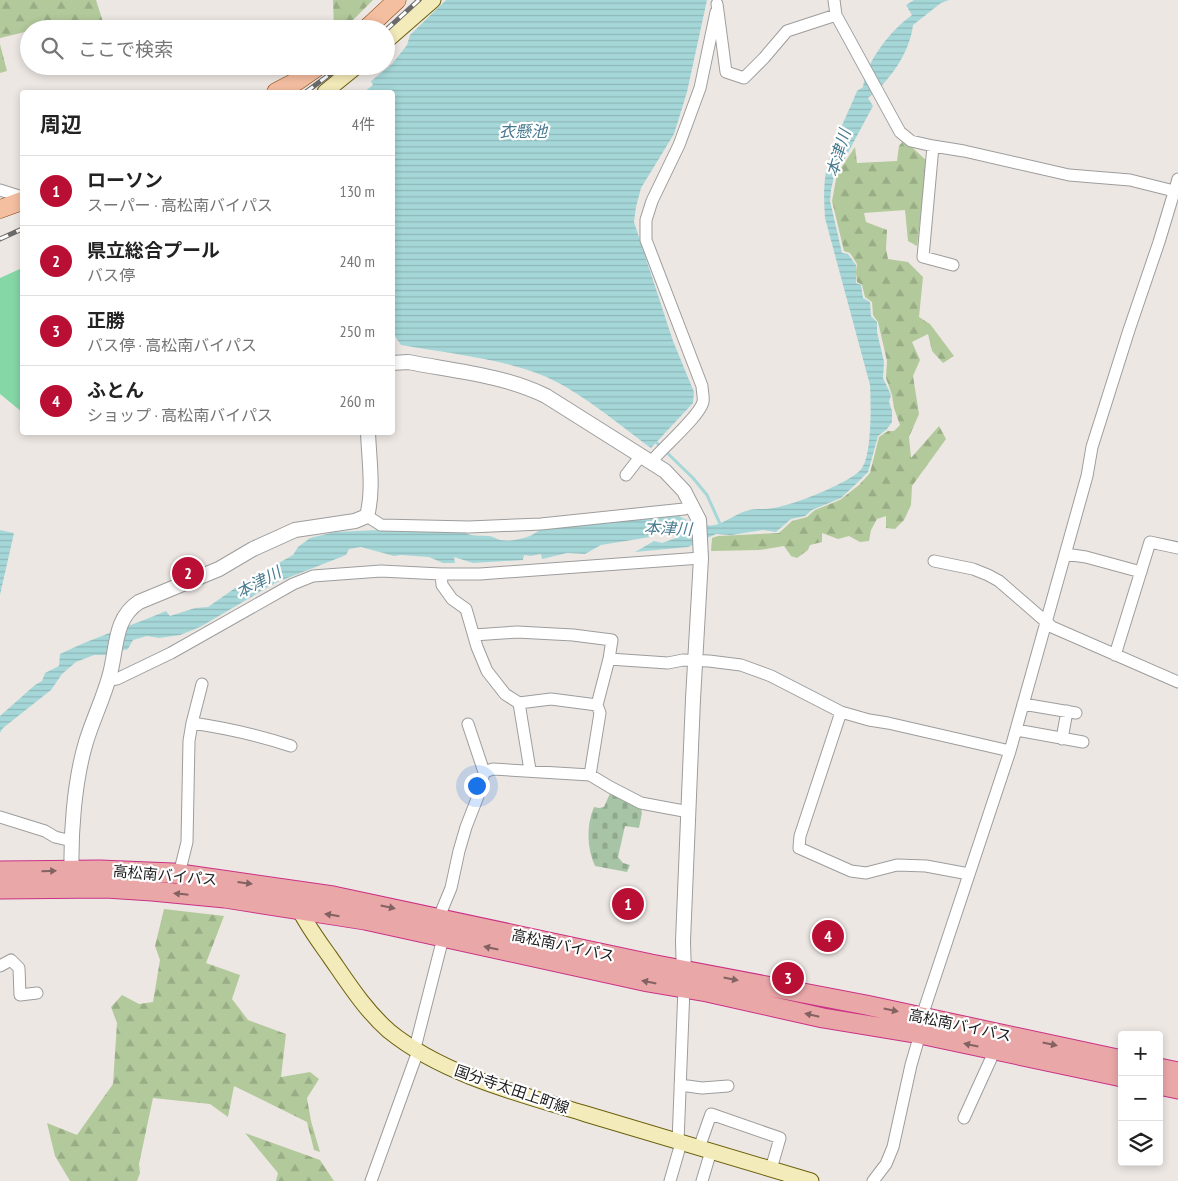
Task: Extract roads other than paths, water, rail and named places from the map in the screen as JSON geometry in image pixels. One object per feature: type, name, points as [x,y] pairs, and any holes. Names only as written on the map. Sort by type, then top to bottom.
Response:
[{"type":"highway","name":"高松南バイパス","points":[[0,870],[100,870],[179,874],[288,888],[439,917],[684,979],[921,1025],[1118,1059]]},
{"type":"highway","name":"高松南バイパス","points":[[0,889],[72,890],[106,888],[225,898],[365,920],[648,982],[684,979]]},
{"type":"highway","name":"高松南バイパス","points":[[921,1025],[995,1050],[1118,1076]]},
{"type":"highway","points":[[1163,1069],[1178,1072]]},
{"type":"highway","points":[[1163,1086],[1178,1089]]},
{"type":"main road","points":[[376,20],[397,0]]},
{"type":"main road","points":[[395,34],[433,0]]},
{"type":"main road","points":[[280,90],[306,75]]},
{"type":"main road","points":[[327,90],[346,75]]},
{"type":"main road","points":[[0,208],[20,202]]},
{"type":"main road","name":"国分寺太田上町線","points":[[288,888],[298,909],[358,997],[375,1018],[391,1032],[450,1069],[514,1092],[811,1181]]},
{"type":"street","points":[[834,0],[836,15],[900,132],[911,141],[1069,175],[1130,180],[1176,191]]},
{"type":"street","points":[[717,2],[726,72],[744,78],[787,31],[836,15]]},
{"type":"street","points":[[626,476],[646,459],[658,452],[700,410],[704,400],[702,386],[646,240],[646,220],[652,201],[679,145],[700,88],[717,2]]},
{"type":"street","points":[[933,146],[923,257],[953,266]]},
{"type":"street","points":[[873,1181],[886,1164],[894,1147],[921,1025],[1010,752],[1087,476],[1092,447],[1176,191],[1178,179]]},
{"type":"street","points":[[0,190],[20,195]]},
{"type":"street","points":[[395,363],[408,362],[504,380],[526,386],[546,396],[646,459],[676,481],[684,491],[699,520],[701,556],[693,699],[680,1085],[680,1142],[670,1181]]},
{"type":"street","points":[[72,890],[72,841],[81,762],[110,676],[120,626],[130,607],[212,572],[295,530],[355,521],[366,516],[370,505],[371,479],[368,435]]},
{"type":"street","points":[[366,516],[381,525],[469,528],[541,524],[693,508]]},
{"type":"street","points":[[1115,655],[1150,542],[1178,548]]},
{"type":"street","points":[[1065,554],[1086,557],[1141,572]]},
{"type":"street","points":[[110,676],[116,679],[171,653],[292,584],[314,576],[381,571],[480,574],[701,556]]},
{"type":"street","points":[[934,561],[973,569],[993,578],[1046,623],[1178,682]]},
{"type":"street","points":[[441,574],[442,585],[452,599],[466,609],[487,671],[505,694],[519,703],[551,699],[597,705]]},
{"type":"street","points":[[474,635],[517,632],[573,635],[612,640],[597,705],[600,713],[590,775]]},
{"type":"street","points":[[609,658],[668,664],[683,660],[696,660],[741,665],[771,676],[841,712],[1010,752]]},
{"type":"street","points":[[179,874],[187,842],[189,741],[202,684]]},
{"type":"street","points":[[519,703],[530,770]]},
{"type":"street","points":[[1023,704],[1071,712],[1062,738]]},
{"type":"street","points":[[841,712],[800,836],[799,848],[850,871],[866,873],[897,865],[926,866],[969,874]]},
{"type":"street","points":[[192,723],[228,728],[291,746]]},
{"type":"street","points":[[439,917],[451,888],[459,851],[480,791],[484,772],[468,724]]},
{"type":"street","points":[[1016,730],[1083,742]]},
{"type":"street","points":[[484,772],[493,768],[590,775],[641,803],[689,812]]},
{"type":"street","points":[[0,817],[45,831],[55,837],[72,841]]},
{"type":"street","points":[[371,1181],[416,1049],[443,938]]},
{"type":"street","points":[[0,966],[12,960],[19,968],[20,995],[37,994]]},
{"type":"street","points":[[964,1118],[995,1050]]},
{"type":"street","points":[[680,1085],[702,1088],[728,1086]]},
{"type":"street","points":[[702,1181],[711,1114],[780,1138],[771,1169]]},
{"type":"water","name":"衣懸池","points":[[446,0],[707,0],[687,92],[674,134],[641,188],[634,222],[673,341],[694,392],[693,403],[651,448],[583,398],[539,374],[523,368],[471,356],[401,345],[395,336],[395,90],[367,90],[373,85],[371,81],[378,75],[395,75],[395,60],[407,45],[410,35]]},
{"type":"water","name":"本津川","points":[[914,0],[949,0],[941,3],[913,25],[908,45],[898,65],[884,83],[868,98],[873,106],[844,160],[835,172],[831,190],[830,201],[842,253],[848,254],[856,265],[856,283],[861,285],[863,298],[870,302],[871,316],[877,322],[877,332],[884,362],[883,378],[891,395],[889,402],[892,411],[892,422],[878,436],[868,472],[841,498],[812,510],[805,516],[791,519],[776,532],[763,530],[731,535],[716,534],[688,547],[635,552],[654,541],[662,543],[679,537],[660,532],[650,537],[601,545],[585,554],[567,553],[542,559],[541,554],[524,555],[523,560],[473,563],[454,557],[455,563],[443,563],[429,557],[394,556],[361,547],[349,549],[346,555],[275,583],[200,627],[180,635],[159,638],[147,636],[133,640],[128,649],[105,655],[94,655],[76,662],[62,674],[51,690],[3,728],[0,733],[0,716],[42,681],[45,673],[59,666],[60,654],[166,611],[170,616],[195,608],[208,607],[238,586],[293,555],[298,547],[310,538],[335,532],[378,530],[465,533],[490,536],[500,540],[511,540],[528,537],[542,528],[679,516],[697,523],[715,525],[746,511],[770,509],[807,498],[835,486],[856,474],[862,468],[868,452],[871,404],[870,385],[825,218],[825,180],[833,148],[857,91],[863,87],[869,67],[881,47],[896,29],[912,15],[906,5]]},
{"type":"water","points":[[0,530],[14,533],[0,595]]},
{"type":"waterway","points":[[657,443],[693,478],[707,495],[721,526]]},
{"type":"railway","points":[[395,22],[419,0]]},
{"type":"railway","points":[[309,90],[329,75]]},
{"type":"railway","points":[[0,239],[20,230]]},
{"type":"place","name":"県立総合プール","points":[[188,573]]},
{"type":"place","name":"ローソン","points":[[628,904]]},
{"type":"place","name":"ふとん","points":[[828,936]]},
{"type":"place","name":"正勝","points":[[788,978]]}]
